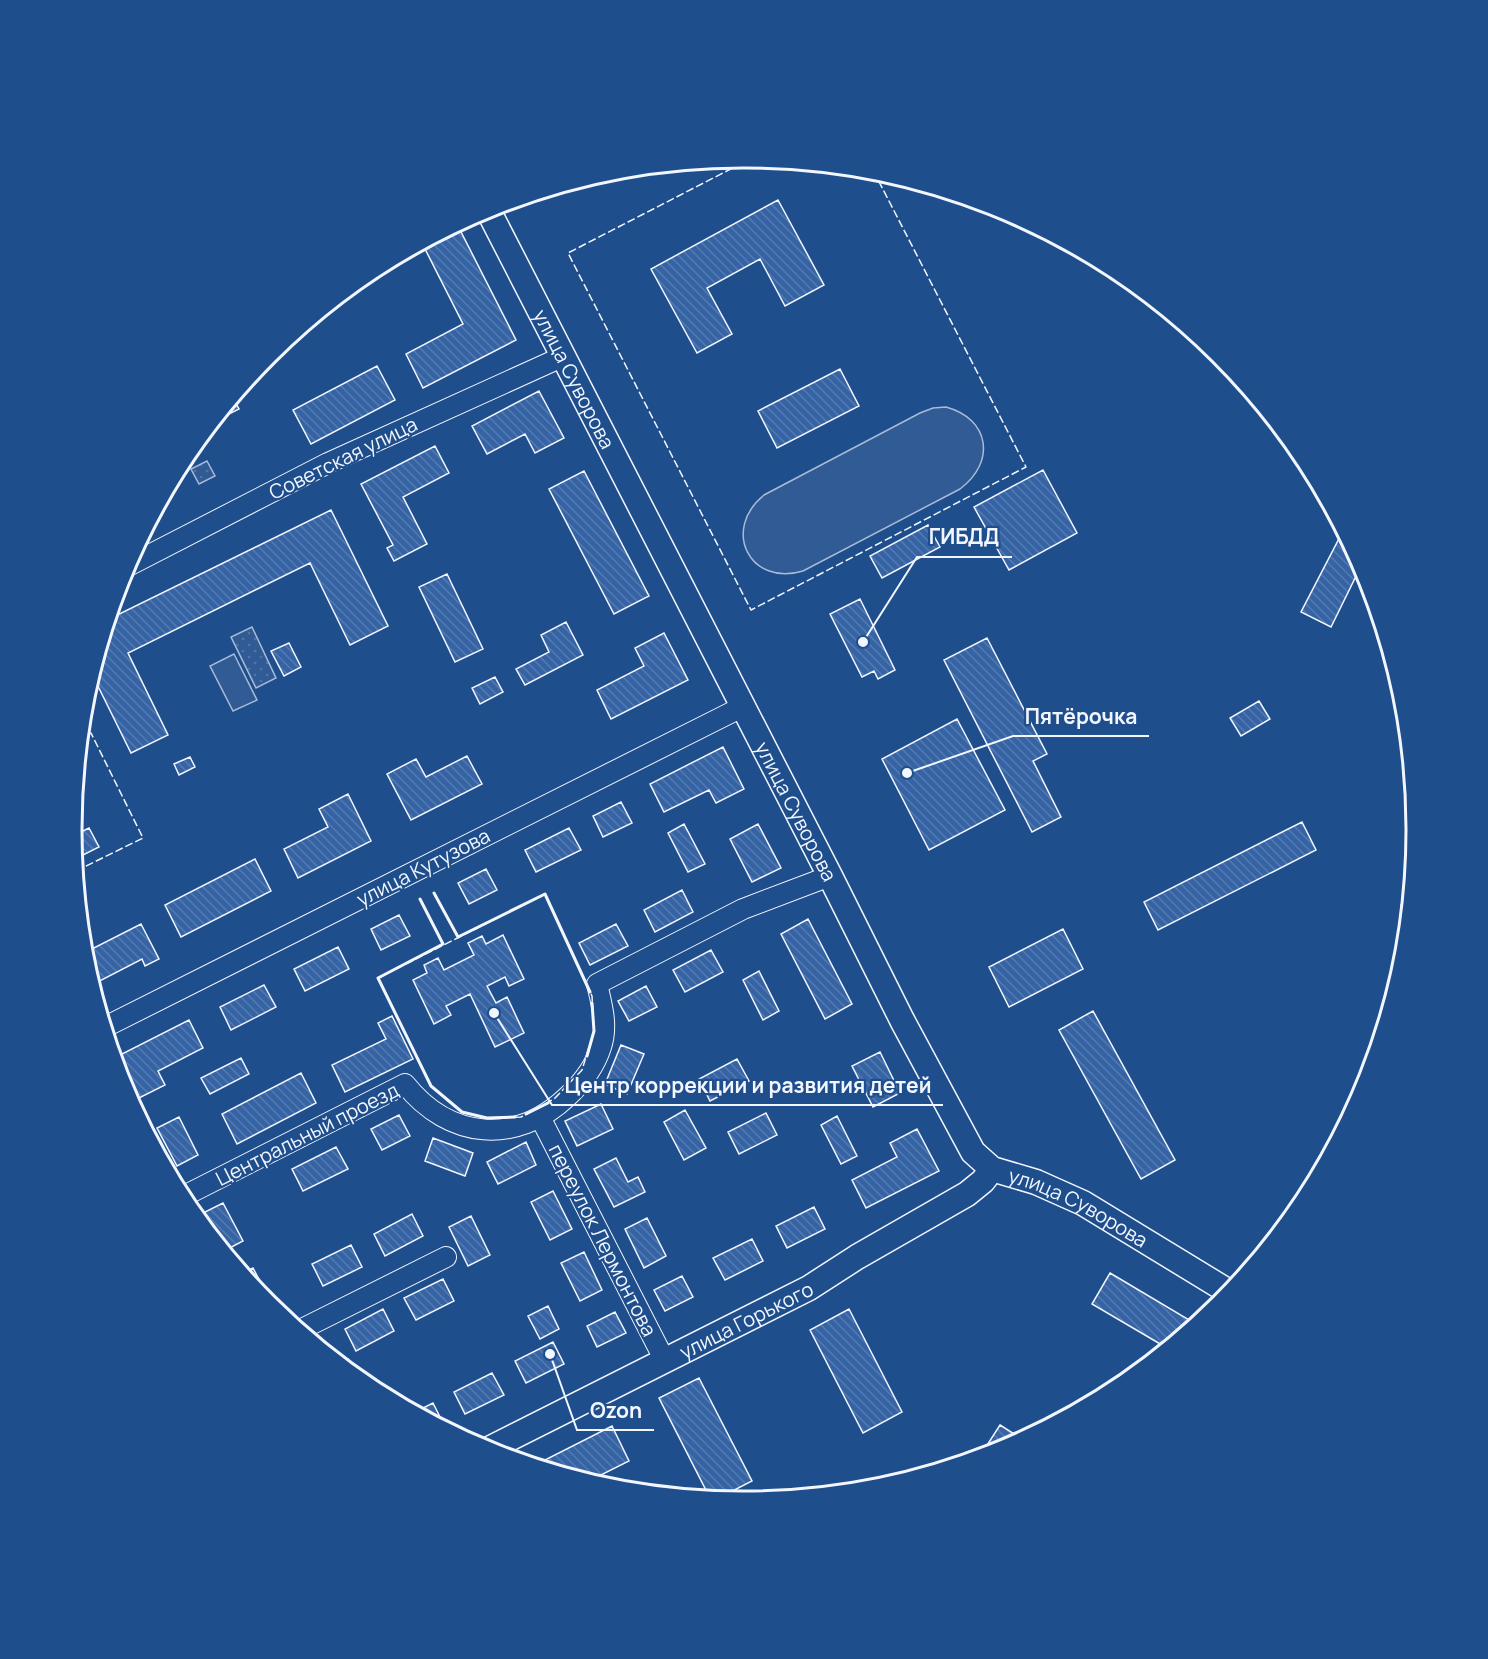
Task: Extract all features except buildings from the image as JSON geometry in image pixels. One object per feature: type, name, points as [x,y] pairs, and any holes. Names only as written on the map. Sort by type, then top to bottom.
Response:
[{"type":"main road","name":"улица Суворова","points":[[492,218],[902,1020],[973,1152],[992,1169],[1036,1182],[1083,1203],[1221,1287]]},
{"type":"main road","name":"улица Горького","points":[[499,1444],[809,1288],[857,1257],[967,1194],[983,1181],[992,1169]]},
{"type":"street","name":"Советская улица","points":[[141,559],[328,463],[564,356]]},
{"type":"street","name":"улица Кутузова","points":[[112,1023],[742,707]]},
{"type":"street","name":"Центральный проезд","points":[[191,1192],[405,1084],[418,1100],[445,1120],[484,1131],[520,1126],[541,1119],[584,1082],[601,1047],[605,1015],[597,984],[743,909],[830,876]]},
{"type":"street","name":"переулок Лермонтова","points":[[541,1119],[665,1361]]},
{"type":"street","points":[[307,1326],[446,1257]]},
{"type":"shaded area","points":[[946,407],[961,413],[972,421],[983,442],[983,454],[979,466],[972,478],[960,489],[803,571],[784,574],[768,571],[756,563],[743,539],[744,524],[751,509],[764,495],[920,413],[933,408]]},
{"type":"shaded area","points":[[207,461],[215,476],[199,484],[191,469]]},
{"type":"shaded area","points":[[252,627],[276,678],[256,688],[231,637]]},
{"type":"shaded area","points":[[234,654],[257,700],[233,711],[210,666]]},
{"type":"fence","points":[[732,168],[568,253],[751,610],[1026,467],[879,183]]},
{"type":"fence","points":[[84,867],[143,838],[90,734]]},
{"type":"fence","points":[[545,894],[592,996],[594,1031],[582,1070],[554,1099],[521,1117],[487,1118],[462,1112],[431,1086],[378,978],[545,894]]},
{"type":"wall","points":[[434,893],[458,937],[545,894],[590,992]]},
{"type":"wall","points":[[420,899],[443,944],[378,978],[431,1086],[462,1112],[487,1118],[515,1117]]},
{"type":"wall","points":[[587,1056],[594,1031],[592,1003]]},
{"type":"wall","points":[[526,1114],[548,1103]]},
{"type":"place","name":"ГИБДД","points":[[863,642]]},
{"type":"place","name":"Пятёрочка","points":[[907,773]]},
{"type":"place","name":"Центр коррекции и развития детей","points":[[494,1013]]},
{"type":"place","name":"Ozon","points":[[550,1354]]}]
